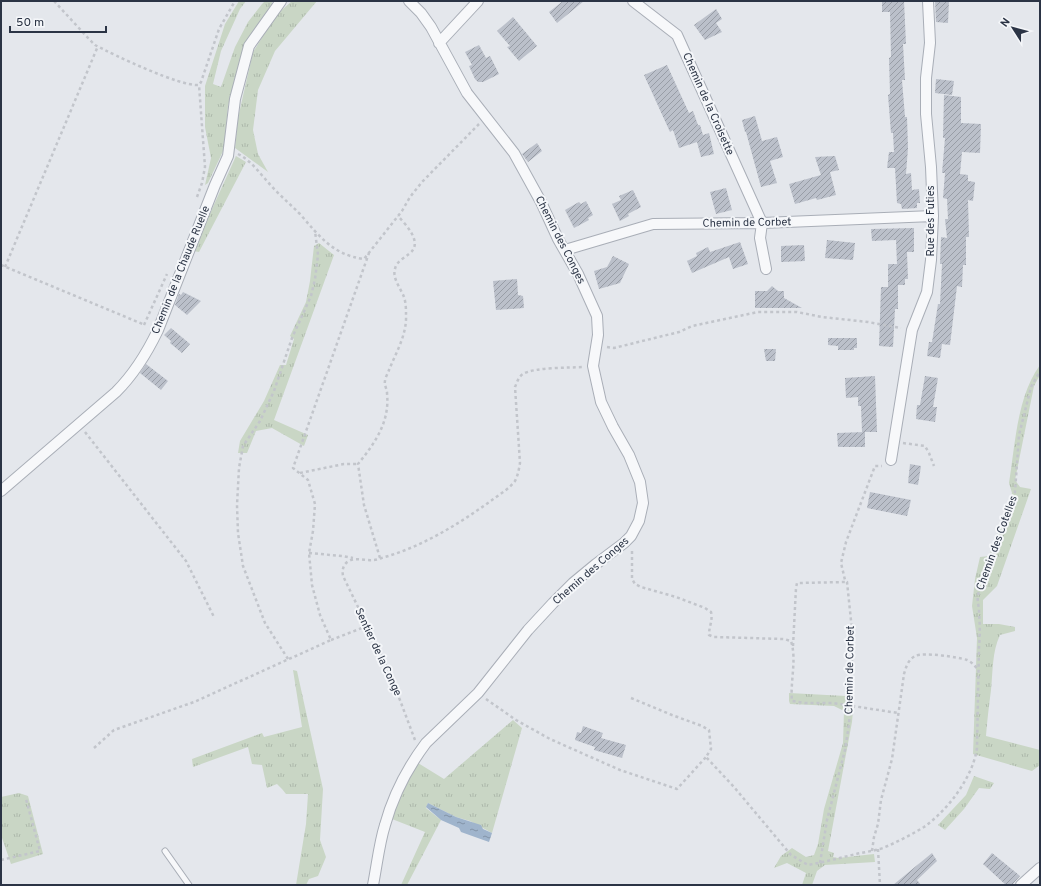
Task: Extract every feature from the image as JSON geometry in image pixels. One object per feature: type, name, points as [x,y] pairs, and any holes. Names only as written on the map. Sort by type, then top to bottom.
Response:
[{"type":"street","name":"Chemin de la Chaude Ruelle","points":[[1,491],[116,392],[126,382],[151,346],[228,156],[236,99],[249,46],[282,1]]},
{"type":"street","name":"Chemin des Conges","points":[[373,885],[382,833],[389,810],[397,791],[426,742],[478,693],[528,630],[553,603],[590,569],[628,539],[636,530],[643,503],[640,482],[629,455],[601,402],[593,366],[598,335],[597,316],[578,274],[558,239],[541,202],[514,153],[467,93],[421,13],[409,1]]},
{"type":"street","points":[[439,43],[478,1]]},
{"type":"street","name":"Chemin de la Croisette","points":[[633,1],[677,35],[762,223]]},
{"type":"street","name":"Rue des Futies","points":[[891,460],[912,330],[927,292],[931,260],[933,216],[931,167],[926,114],[926,78],[930,43],[928,1]]},
{"type":"street","name":"Chemin de Corbet","points":[[565,250],[653,224],[762,223],[933,216]]},
{"type":"street","points":[[762,223],[760,238],[766,269]]},
{"type":"street","points":[[1021,885],[1040,868]]},
{"type":"lane","points":[[165,851],[189,885]]},
{"type":"path","points":[[54,1],[89,39],[98,46],[160,74],[193,86],[199,85]]},
{"type":"path","points":[[196,198],[202,183],[205,167],[199,85],[203,79],[219,29],[235,1]]},
{"type":"path","points":[[5,267],[98,46]]},
{"type":"path","points":[[229,149],[243,156],[258,170],[325,242],[336,250],[355,258],[364,259],[398,216],[422,182],[486,117]]},
{"type":"path","points":[[380,558],[364,505],[358,464],[377,439],[383,426],[387,413],[387,392],[385,381],[406,329],[405,299],[396,280],[394,270],[400,262],[411,253],[415,243],[412,232],[398,216]]},
{"type":"path","points":[[288,659],[266,623],[244,566],[238,533],[237,505],[239,468],[243,446],[260,421],[274,391],[292,338],[311,296],[318,255],[315,231]]},
{"type":"path","points":[[331,640],[320,615],[312,585],[309,553],[313,531],[315,504],[308,480],[293,468],[369,253]]},
{"type":"path","points":[[1,265],[158,330]]},
{"type":"path","points":[[144,324],[167,273]]},
{"type":"path","points":[[596,344],[614,348],[679,332],[692,326],[758,312],[797,312],[912,330]]},
{"type":"path","points":[[309,553],[365,560],[380,558],[395,554],[422,542],[466,519],[508,488],[515,480],[518,473],[520,463],[514,387],[519,377],[523,374],[536,370],[593,366]]},
{"type":"path","name":"Chemin des Cotelles","points":[[706,757],[734,787],[791,855],[808,865],[878,849],[925,826],[946,806],[956,794],[968,775],[973,765],[977,748],[981,632],[977,601],[979,591],[1015,492],[1019,435],[1031,387],[1040,370]]},
{"type":"path","points":[[79,424],[186,560],[214,617]]},
{"type":"path","points":[[893,444],[908,443],[925,446],[934,466]]},
{"type":"path","points":[[300,474],[344,464],[358,464]]},
{"type":"path","name":"Chemin de Corbet","points":[[820,863],[827,820],[845,750],[852,685],[852,630],[848,582],[845,580],[841,563],[846,542],[875,466],[882,466]]},
{"type":"path","points":[[628,539],[632,556],[632,579],[635,584],[676,597],[705,608],[711,612],[712,618],[709,628],[709,635],[714,637],[784,639],[791,641],[793,648]]},
{"type":"path","name":"Sentier de la Conge","points":[[354,559],[346,562],[342,569],[343,576],[389,671],[419,752]]},
{"type":"path","points":[[848,582],[797,583],[793,648],[792,701],[805,703],[833,703],[898,713]]},
{"type":"path","points":[[94,748],[114,730],[194,702],[331,640],[367,626]]},
{"type":"path","points":[[872,851],[878,824],[881,800],[892,759],[906,665],[915,656],[927,654],[967,660],[974,664],[979,671]]},
{"type":"path","points":[[478,693],[516,720],[550,740],[620,770],[677,789],[706,757],[711,749],[709,730],[631,698]]},
{"type":"path","points":[[1,860],[40,851],[26,798]]},
{"type":"path","points":[[878,849],[880,885]]},
{"type":"green space","points":[[239,1],[246,1],[240,9],[221,51],[213,84],[221,87],[235,47],[248,22],[265,1],[271,1],[273,4],[244,45],[228,106],[224,149],[208,183],[205,185],[211,158],[205,127],[205,86],[225,24]]},
{"type":"green space","points":[[292,1],[317,1],[275,51],[258,90],[253,130],[258,154],[268,172],[235,148],[238,118],[253,52],[276,15]]},
{"type":"green space","points":[[236,156],[246,162],[199,252],[193,251]]},
{"type":"green space","points":[[319,243],[334,255],[274,420],[308,435],[304,446],[272,428],[256,431],[247,453],[238,453],[240,441],[264,401],[280,365],[286,365],[294,339],[290,336],[306,302],[314,246]]},
{"type":"green space","points":[[1040,365],[1040,375],[1034,386],[1015,480],[1020,487],[1031,489],[997,586],[983,600],[983,624],[999,624],[1015,627],[1015,631],[1000,635],[997,641],[993,662],[986,736],[1040,750],[1040,765],[1032,771],[973,754],[977,638],[972,606],[975,579],[980,557],[989,556],[1012,493],[1009,483],[1018,422],[1026,391],[1032,377]]},
{"type":"green space","points":[[293,670],[297,671],[323,789],[320,840],[326,857],[318,876],[309,879],[306,885],[296,885],[306,824],[308,794],[286,794],[277,784],[267,788],[262,765],[252,764],[248,747],[193,767],[192,759],[262,733],[264,737],[302,727]]},
{"type":"green space","points":[[789,693],[846,696],[854,698],[852,722],[828,851],[834,853],[833,857],[838,858],[874,854],[875,862],[825,865],[817,871],[812,885],[802,885],[806,873],[787,863],[774,868],[781,856],[792,848],[806,857],[814,855],[818,844],[824,809],[843,743],[844,711],[834,706],[790,704]]},
{"type":"green space","points":[[513,720],[522,728],[492,833],[470,821],[456,817],[428,803],[426,808],[441,820],[407,885],[401,885],[425,832],[392,819],[401,794],[418,763],[444,779]]},
{"type":"green space","points":[[974,776],[994,783],[990,789],[979,788],[964,809],[945,830],[938,825],[966,795]]},
{"type":"green space","points":[[19,793],[28,796],[43,854],[11,864],[1,835],[1,797]]},
{"type":"water","points":[[428,803],[456,817],[481,825],[483,829],[492,833],[489,842],[461,832],[459,828],[441,820],[426,807]]},
{"type":"building","points":[[563,1],[584,1],[557,23],[549,12]]},
{"type":"building","points":[[882,1],[904,1],[906,44],[903,44],[905,80],[902,80],[905,117],[907,117],[908,148],[906,174],[911,173],[912,190],[919,189],[920,203],[917,203],[917,208],[902,209],[901,204],[897,203],[895,168],[887,168],[889,152],[894,152],[888,95],[890,94],[889,58],[891,57],[890,12],[882,12]]},
{"type":"building","points":[[935,1],[949,1],[948,23],[936,22]]},
{"type":"building","points":[[716,9],[722,19],[716,23],[722,32],[705,40],[694,25]]},
{"type":"building","points":[[513,17],[537,46],[519,61],[507,47],[510,46],[497,31]]},
{"type":"building","points":[[479,45],[486,58],[490,56],[499,74],[483,82],[478,82],[475,79],[469,66],[472,65],[465,52]]},
{"type":"building","points":[[667,65],[689,113],[693,111],[703,135],[709,133],[714,154],[701,157],[697,142],[679,148],[673,130],[670,132],[644,75]]},
{"type":"building","points":[[936,79],[954,81],[952,95],[935,93]]},
{"type":"building","points":[[944,95],[961,97],[961,123],[981,124],[980,153],[962,152],[960,174],[968,175],[968,181],[975,182],[973,201],[968,200],[969,237],[966,237],[966,265],[963,265],[962,287],[957,286],[950,345],[942,344],[940,358],[927,356],[929,342],[932,342],[938,304],[940,304],[942,264],[940,264],[941,237],[947,238],[945,219],[948,219],[947,199],[943,198],[945,173],[942,173],[945,138],[943,138]]},
{"type":"building","points":[[755,116],[762,141],[777,137],[783,157],[770,161],[777,183],[761,187],[742,120]]},
{"type":"building","points":[[537,143],[542,151],[528,162],[522,154]]},
{"type":"building","points":[[835,156],[839,170],[830,172],[836,195],[817,200],[816,198],[795,204],[789,184],[821,175],[815,157]]},
{"type":"building","points":[[726,188],[732,210],[716,214],[710,192]]},
{"type":"building","points":[[633,190],[641,207],[628,214],[629,216],[620,221],[612,204],[621,200],[619,196]]},
{"type":"building","points":[[586,201],[593,215],[588,218],[589,220],[574,228],[565,210],[579,202],[581,204]]},
{"type":"building","points":[[914,228],[914,252],[907,252],[908,279],[905,279],[905,285],[898,285],[898,309],[895,309],[893,347],[879,346],[881,287],[888,287],[888,264],[897,264],[896,240],[872,241],[871,229]]},
{"type":"building","points":[[827,240],[855,243],[853,260],[825,258]]},
{"type":"building","points":[[740,242],[748,264],[733,269],[729,257],[692,273],[687,261],[697,256],[696,253],[708,247],[710,252]]},
{"type":"building","points":[[804,245],[805,261],[781,262],[781,246]]},
{"type":"building","points":[[613,256],[629,264],[620,283],[599,289],[594,271],[607,267]]},
{"type":"building","points":[[517,279],[518,295],[523,296],[524,308],[496,310],[493,281]]},
{"type":"building","points":[[772,286],[778,291],[784,291],[784,298],[802,308],[755,308],[755,291],[767,291]]},
{"type":"building","points":[[183,292],[201,301],[187,315],[175,305],[179,294],[181,295]]},
{"type":"building","points":[[171,328],[190,344],[182,353],[170,343],[171,341],[164,335]]},
{"type":"building","points":[[828,338],[857,338],[857,348],[854,348],[854,350],[838,350],[838,346],[828,345]]},
{"type":"building","points":[[764,349],[776,349],[775,361],[766,361]]},
{"type":"building","points":[[146,364],[168,381],[161,390],[140,373]]},
{"type":"building","points":[[875,376],[877,432],[862,432],[861,406],[858,406],[858,397],[846,398],[845,378]]},
{"type":"building","points":[[925,376],[938,378],[933,407],[937,407],[935,422],[916,419],[917,405],[920,405]]},
{"type":"building","points":[[865,432],[865,447],[838,447],[837,433]]},
{"type":"building","points":[[910,464],[921,466],[918,485],[908,483]]},
{"type":"building","points":[[870,492],[911,500],[907,516],[867,508]]},
{"type":"building","points":[[583,726],[603,733],[601,738],[626,745],[622,758],[594,750],[595,747],[575,740],[577,732],[581,733]]},
{"type":"building","points":[[932,853],[937,861],[917,880],[921,885],[893,885]]},
{"type":"building","points":[[992,853],[1020,876],[1012,885],[1006,885],[983,864]]}]
